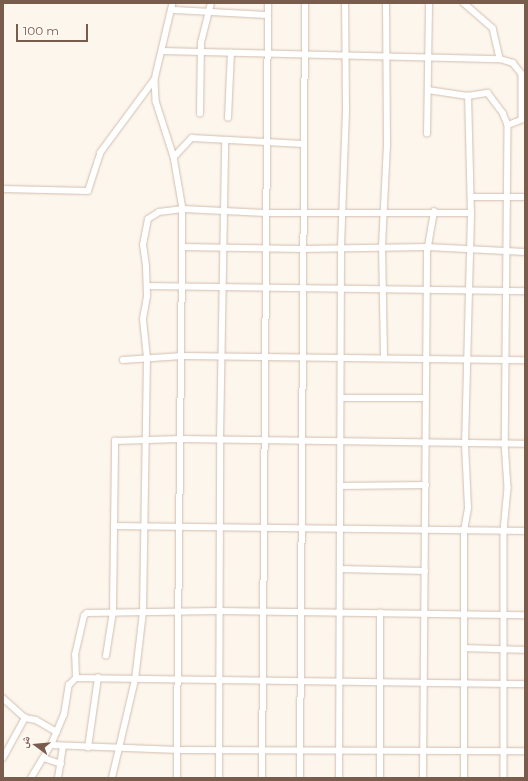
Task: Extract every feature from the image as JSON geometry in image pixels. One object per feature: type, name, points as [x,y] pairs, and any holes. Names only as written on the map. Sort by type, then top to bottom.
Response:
[{"type":"street","points":[[173,3],[173,10],[155,80],[161,120],[174,157],[183,209],[182,356],[178,527],[177,778]]},
{"type":"street","points":[[200,114],[200,52],[211,3]]},
{"type":"street","points":[[262,778],[264,612],[262,528],[265,142],[268,3]]},
{"type":"street","points":[[300,778],[300,442],[305,3]]},
{"type":"street","points":[[339,778],[338,681],[340,612],[339,529],[342,288],[341,248],[346,54],[345,3]]},
{"type":"street","points":[[384,358],[382,247],[387,145],[386,3]]},
{"type":"street","points":[[427,134],[429,3]]},
{"type":"street","points":[[464,3],[493,28],[500,59]]},
{"type":"street","points":[[173,10],[268,14]]},
{"type":"street","points":[[162,51],[231,53],[267,52],[500,59],[519,68],[524,81],[523,119],[508,125]]},
{"type":"street","points":[[228,118],[231,53]]},
{"type":"street","points":[[3,189],[88,191],[100,153],[155,80]]},
{"type":"street","points":[[428,90],[468,96],[479,92],[488,94],[503,113],[508,125],[505,443],[508,495],[504,531],[504,778]]},
{"type":"street","points":[[464,778],[464,531],[468,508],[465,444],[471,213],[468,96]]},
{"type":"street","points":[[174,157],[189,139],[225,142],[303,144]]},
{"type":"street","points":[[219,778],[219,527],[221,357],[224,287],[222,211],[225,142]]},
{"type":"street","points":[[471,197],[525,197]]},
{"type":"street","points":[[112,778],[135,680],[144,612],[147,358],[142,319],[147,286],[142,245],[148,219],[159,212],[183,209],[265,213],[471,213]]},
{"type":"street","points":[[423,778],[426,485],[426,289],[427,247],[434,212]]},
{"type":"street","points":[[183,247],[302,249],[427,247],[525,252]]},
{"type":"street","points":[[147,286],[525,291]]},
{"type":"street","points":[[122,360],[182,356],[264,358],[467,358],[525,360]]},
{"type":"street","points":[[341,398],[425,398]]},
{"type":"street","points":[[106,656],[114,612],[115,441],[180,439],[300,442],[525,444]]},
{"type":"street","points":[[340,486],[426,485]]},
{"type":"street","points":[[114,526],[525,531]]},
{"type":"street","points":[[340,569],[425,571]]},
{"type":"street","points":[[76,678],[75,656],[85,614],[114,612],[220,611],[300,614],[340,612],[525,615]]},
{"type":"street","points":[[380,613],[380,778]]},
{"type":"street","points":[[464,648],[525,650]]},
{"type":"street","points":[[31,778],[52,745],[64,715],[69,685],[76,678],[135,680],[220,679],[262,682],[338,681],[525,684]]},
{"type":"street","points":[[88,748],[98,678]]},
{"type":"street","points":[[3,698],[25,718],[36,720],[57,732]]},
{"type":"street","points":[[3,758],[25,718]]},
{"type":"street","points":[[52,745],[64,748],[178,750],[339,749],[525,751]]},
{"type":"street","points":[[58,778],[64,748]]},
{"type":"street","points":[[44,758],[60,764]]}]
